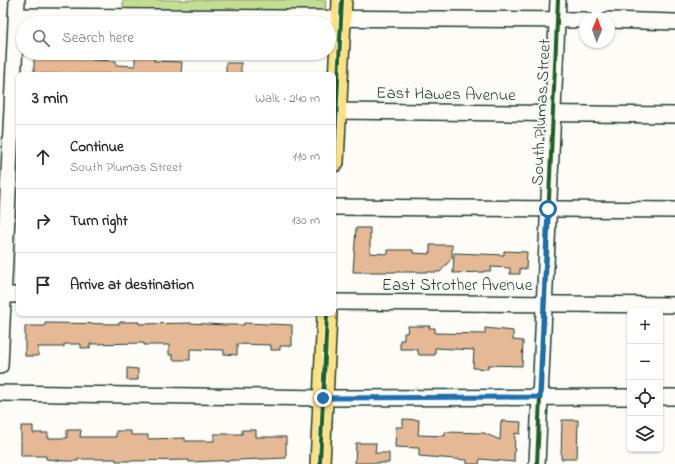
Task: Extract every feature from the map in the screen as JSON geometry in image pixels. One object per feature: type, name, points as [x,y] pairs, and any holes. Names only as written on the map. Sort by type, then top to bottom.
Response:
[{"type":"main road","points":[[336,96],[342,0]]},
{"type":"main road","points":[[320,464],[327,316]]},
{"type":"street","points":[[0,366],[7,295],[10,110],[17,0]]},
{"type":"street","name":"South Plumas Street","points":[[537,464],[558,0]]},
{"type":"street","points":[[336,19],[579,20]]},
{"type":"street","points":[[615,20],[675,22]]},
{"type":"street","name":"East Hawes Avenue","points":[[336,111],[675,115]]},
{"type":"street","points":[[336,207],[675,210]]},
{"type":"street","name":"East Strother Avenue","points":[[336,302],[675,304]]},
{"type":"street","points":[[0,393],[323,398],[627,397]]},
{"type":"street","points":[[663,397],[675,397]]},
{"type":"green space","points":[[123,0],[326,0],[325,12],[123,10]]},
{"type":"building","points":[[34,60],[116,61],[116,65],[135,66],[135,60],[182,62],[181,72],[34,72]]},
{"type":"building","points":[[226,63],[241,63],[241,72],[226,72]]},
{"type":"building","points":[[356,228],[370,228],[370,253],[388,254],[388,250],[413,250],[413,253],[430,254],[430,245],[452,245],[452,258],[440,272],[353,272]]},
{"type":"building","points":[[504,251],[527,252],[526,269],[520,268],[520,274],[510,274],[510,268],[491,267],[491,271],[453,273],[454,253],[504,255]]},
{"type":"building","points":[[120,322],[139,322],[139,324],[190,323],[244,325],[244,323],[292,325],[292,346],[280,346],[280,350],[271,350],[271,345],[237,344],[237,355],[224,354],[224,350],[190,349],[190,360],[173,360],[173,355],[169,355],[169,345],[144,345],[144,343],[90,344],[90,348],[81,348],[81,344],[64,344],[64,347],[38,347],[38,356],[25,356],[25,326],[45,326],[45,323],[120,324]]},
{"type":"building","points":[[408,326],[430,326],[429,328],[435,328],[435,333],[485,334],[485,328],[513,331],[513,340],[523,341],[522,366],[488,365],[488,369],[473,368],[474,350],[435,348],[435,355],[419,355],[417,349],[400,349],[400,340],[404,340],[404,333],[407,333]]},
{"type":"building","points":[[127,368],[138,369],[138,380],[127,380]]},
{"type":"building","points":[[403,419],[419,420],[418,435],[445,436],[445,432],[484,433],[500,440],[501,421],[521,422],[520,434],[515,433],[514,462],[480,459],[479,464],[467,464],[467,460],[419,456],[419,448],[395,447],[396,427],[403,427]]},
{"type":"building","points":[[562,420],[578,420],[577,459],[561,459]]},
{"type":"building","points":[[21,426],[33,426],[33,433],[48,433],[48,438],[67,438],[67,430],[81,430],[80,437],[116,437],[116,431],[131,431],[131,435],[148,435],[148,439],[185,438],[185,441],[214,441],[214,434],[242,434],[242,430],[256,430],[256,437],[286,437],[286,458],[189,462],[189,460],[116,461],[116,459],[78,459],[78,461],[66,461],[46,459],[46,456],[21,456]]},
{"type":"building","points":[[356,443],[376,443],[375,453],[389,453],[389,463],[355,463]]},
{"type":"cycle path","points":[[336,122],[342,0]]},
{"type":"cycle path","points":[[537,464],[558,0]]},
{"type":"cycle path","points":[[320,464],[327,316]]},
{"type":"route","points":[[323,398],[540,397],[548,209]]}]
